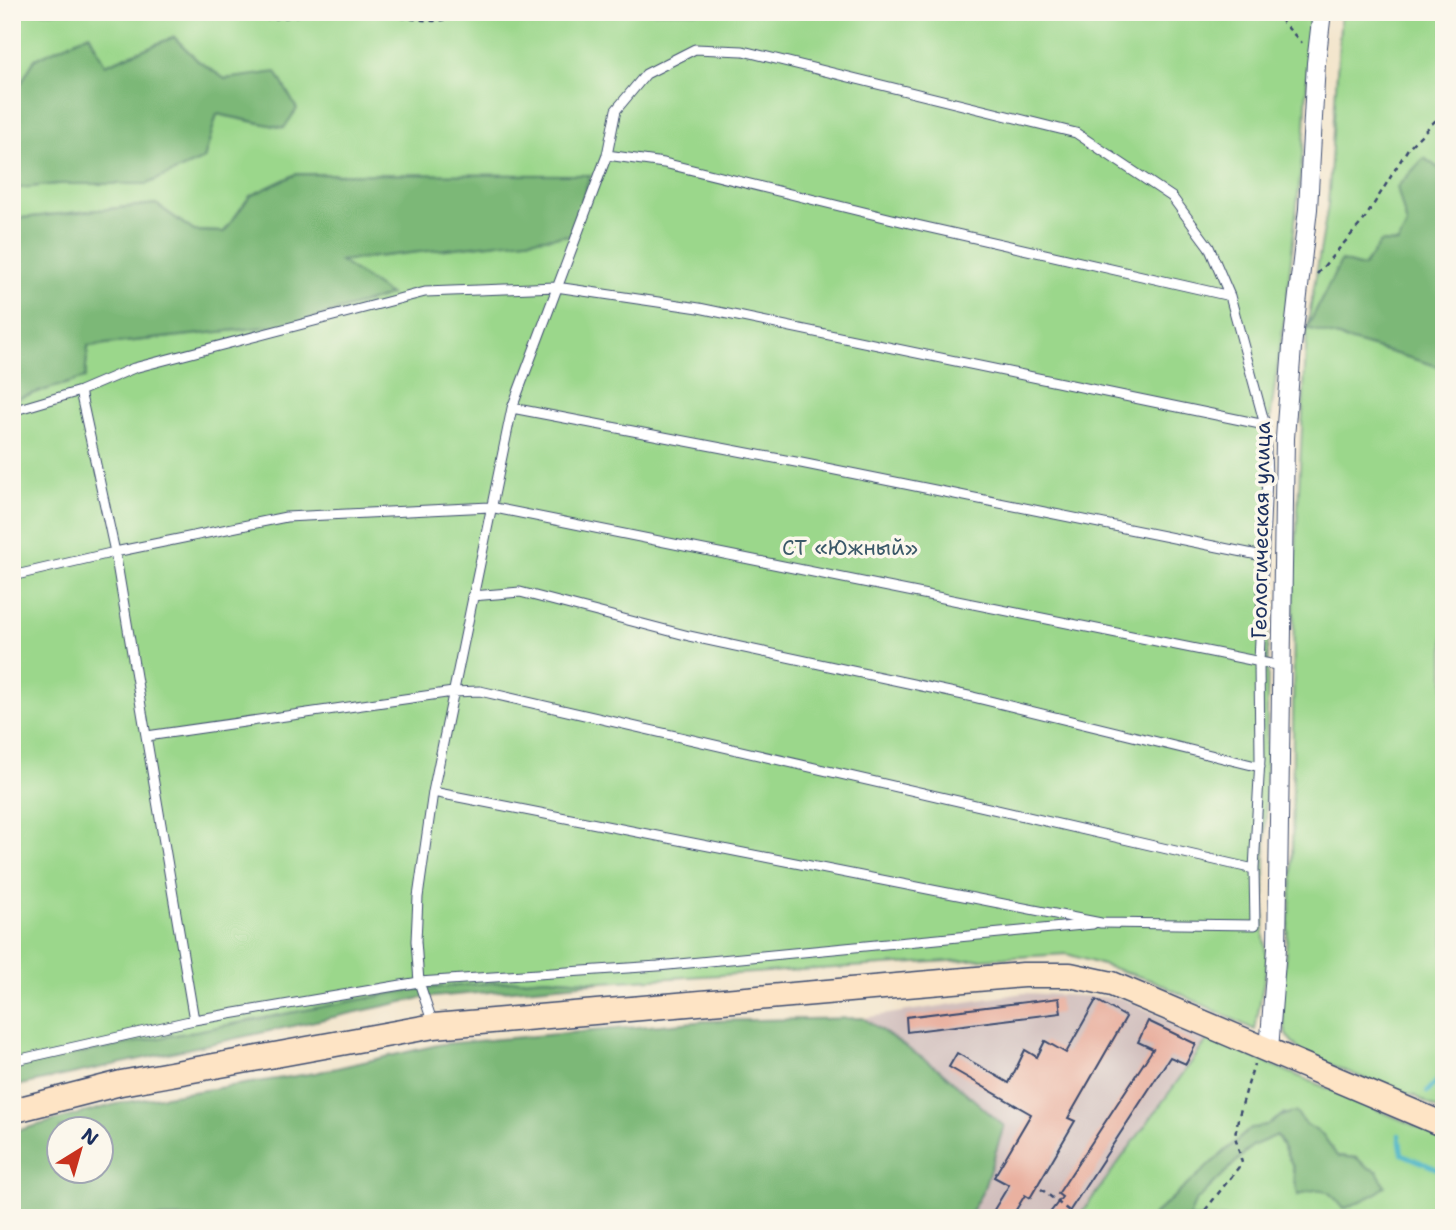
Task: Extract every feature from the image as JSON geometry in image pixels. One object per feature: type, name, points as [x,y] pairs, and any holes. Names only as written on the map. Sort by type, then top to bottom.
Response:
[{"type":"street","name":"Геологическая улица","points":[[1263,1048],[1277,948],[1285,438],[1308,209],[1316,63],[1322,12]]},
{"type":"street","points":[[12,1111],[121,1083],[434,1026],[860,987],[1023,975],[1070,975],[1112,984],[1444,1125]]},
{"type":"lane","points":[[12,1061],[194,1020],[419,982],[658,966],[1101,923],[1255,925],[1254,869],[1260,767],[1259,662],[1267,477],[1265,425],[1230,296],[1209,247],[1172,197],[1076,133],[743,51],[695,49],[646,74],[616,110],[607,155],[512,408],[433,792],[418,897],[416,942],[419,982],[434,1026]]},
{"type":"lane","points":[[607,155],[664,163],[916,225],[1230,296]]},
{"type":"lane","points":[[12,411],[80,391],[134,368],[425,292],[556,288],[699,308],[1265,425]]},
{"type":"lane","points":[[80,391],[115,552],[194,1020]]},
{"type":"lane","points":[[512,408],[1262,556]]},
{"type":"lane","points":[[12,576],[286,517],[490,507],[1281,666]]},
{"type":"lane","points":[[472,596],[520,592],[689,636],[973,697],[1260,767]]},
{"type":"lane","points":[[147,736],[453,692],[480,691],[1254,869]]},
{"type":"lane","points":[[433,792],[1101,923]]},
{"type":"path","points":[[194,12],[212,18],[273,20],[320,12]]},
{"type":"path","points":[[341,12],[434,21],[513,12]]},
{"type":"path","points":[[1210,12],[1254,12]]},
{"type":"path","points":[[1273,12],[1300,40],[1316,63]]},
{"type":"path","points":[[1298,296],[1364,220],[1409,148],[1444,112]]},
{"type":"path","points":[[1199,1218],[1242,1163],[1235,1136],[1238,1119],[1263,1048]]},
{"type":"path","points":[[1041,1189],[1077,1218]]},
{"type":"shaded area","points":[[1024,993],[1122,998],[1209,1038],[1078,1218],[967,1218],[983,1191],[1004,1126],[940,1070],[863,1018]]},
{"type":"green space","name":"СТ «Южный»","points":[[12,12],[1310,12],[1305,130],[1286,307],[1271,413],[1264,937],[1267,964],[1255,1030],[1154,981],[1067,954],[603,982],[545,978],[411,990],[12,1066],[12,400],[85,378],[88,346],[294,324],[389,295],[338,261],[570,235],[590,176],[296,174],[250,196],[224,232],[194,231],[156,204],[12,219],[12,189],[58,184],[204,159],[217,114],[284,128],[276,73],[225,79],[197,60],[174,37],[105,65],[90,35],[35,59],[12,99]]},
{"type":"green space","points":[[1341,12],[1444,12],[1444,172],[1424,158],[1407,225],[1398,243],[1381,242],[1363,267],[1325,295],[1307,328],[1328,205]]},
{"type":"green space","points":[[89,34],[105,65],[174,37],[197,60],[225,79],[276,72],[297,109],[284,128],[217,114],[204,159],[147,184],[58,184],[12,189],[12,99],[35,59]]},
{"type":"green space","points":[[1424,158],[1444,172],[1444,368],[1307,328],[1341,261],[1363,267],[1381,242],[1398,243],[1407,225],[1397,187]]},
{"type":"green space","points":[[296,174],[590,175],[571,235],[340,261],[390,295],[294,324],[88,346],[85,378],[12,400],[12,219],[156,204],[194,231],[224,232],[250,196]]},
{"type":"green space","points":[[1307,328],[1444,368],[1444,1113],[1413,1095],[1398,1093],[1301,1052],[1286,1035],[1281,1003],[1292,882],[1294,587]]},
{"type":"green space","points":[[545,978],[603,982],[421,998],[12,1087],[12,1066],[411,990]]},
{"type":"green space","points":[[863,1018],[940,1070],[1004,1126],[983,1191],[967,1218],[12,1218],[12,1132],[46,1123],[46,1184],[116,1184],[116,1114],[79,1114],[120,1103],[315,1073],[442,1044],[706,1021]]},
{"type":"green space","points":[[1209,1038],[1444,1138],[1444,1218],[1189,1218],[1195,1202],[1252,1146],[1277,1135],[1292,1164],[1298,1195],[1315,1188],[1330,1191],[1377,1171],[1366,1167],[1357,1158],[1337,1156],[1323,1135],[1284,1113],[1266,1128],[1251,1129],[1150,1218],[1078,1218]]},
{"type":"green space","points":[[1295,1112],[1306,1124],[1323,1135],[1337,1156],[1357,1158],[1366,1167],[1377,1171],[1385,1186],[1376,1194],[1344,1209],[1324,1190],[1298,1195],[1292,1164],[1277,1135],[1252,1146],[1195,1202],[1189,1218],[1150,1218],[1251,1128],[1264,1126],[1283,1115]]},
{"type":"building","points":[[1059,998],[1061,1013],[907,1032],[906,1017]]},
{"type":"building","points":[[1096,1000],[1126,1017],[1068,1118],[1075,1121],[1030,1198],[1025,1195],[1011,1218],[989,1218],[1009,1185],[994,1177],[1031,1114],[949,1067],[957,1053],[1009,1083],[1025,1050],[1037,1057],[1045,1041],[1066,1053]]},
{"type":"building","points":[[1148,1021],[1196,1044],[1186,1064],[1170,1057],[1065,1218],[1046,1218],[1062,1197],[1058,1194],[1153,1049],[1138,1042]]},
{"type":"waterway","points":[[1427,1092],[1444,1073]]},
{"type":"waterway","points":[[1399,1135],[1402,1154],[1444,1172]]}]
